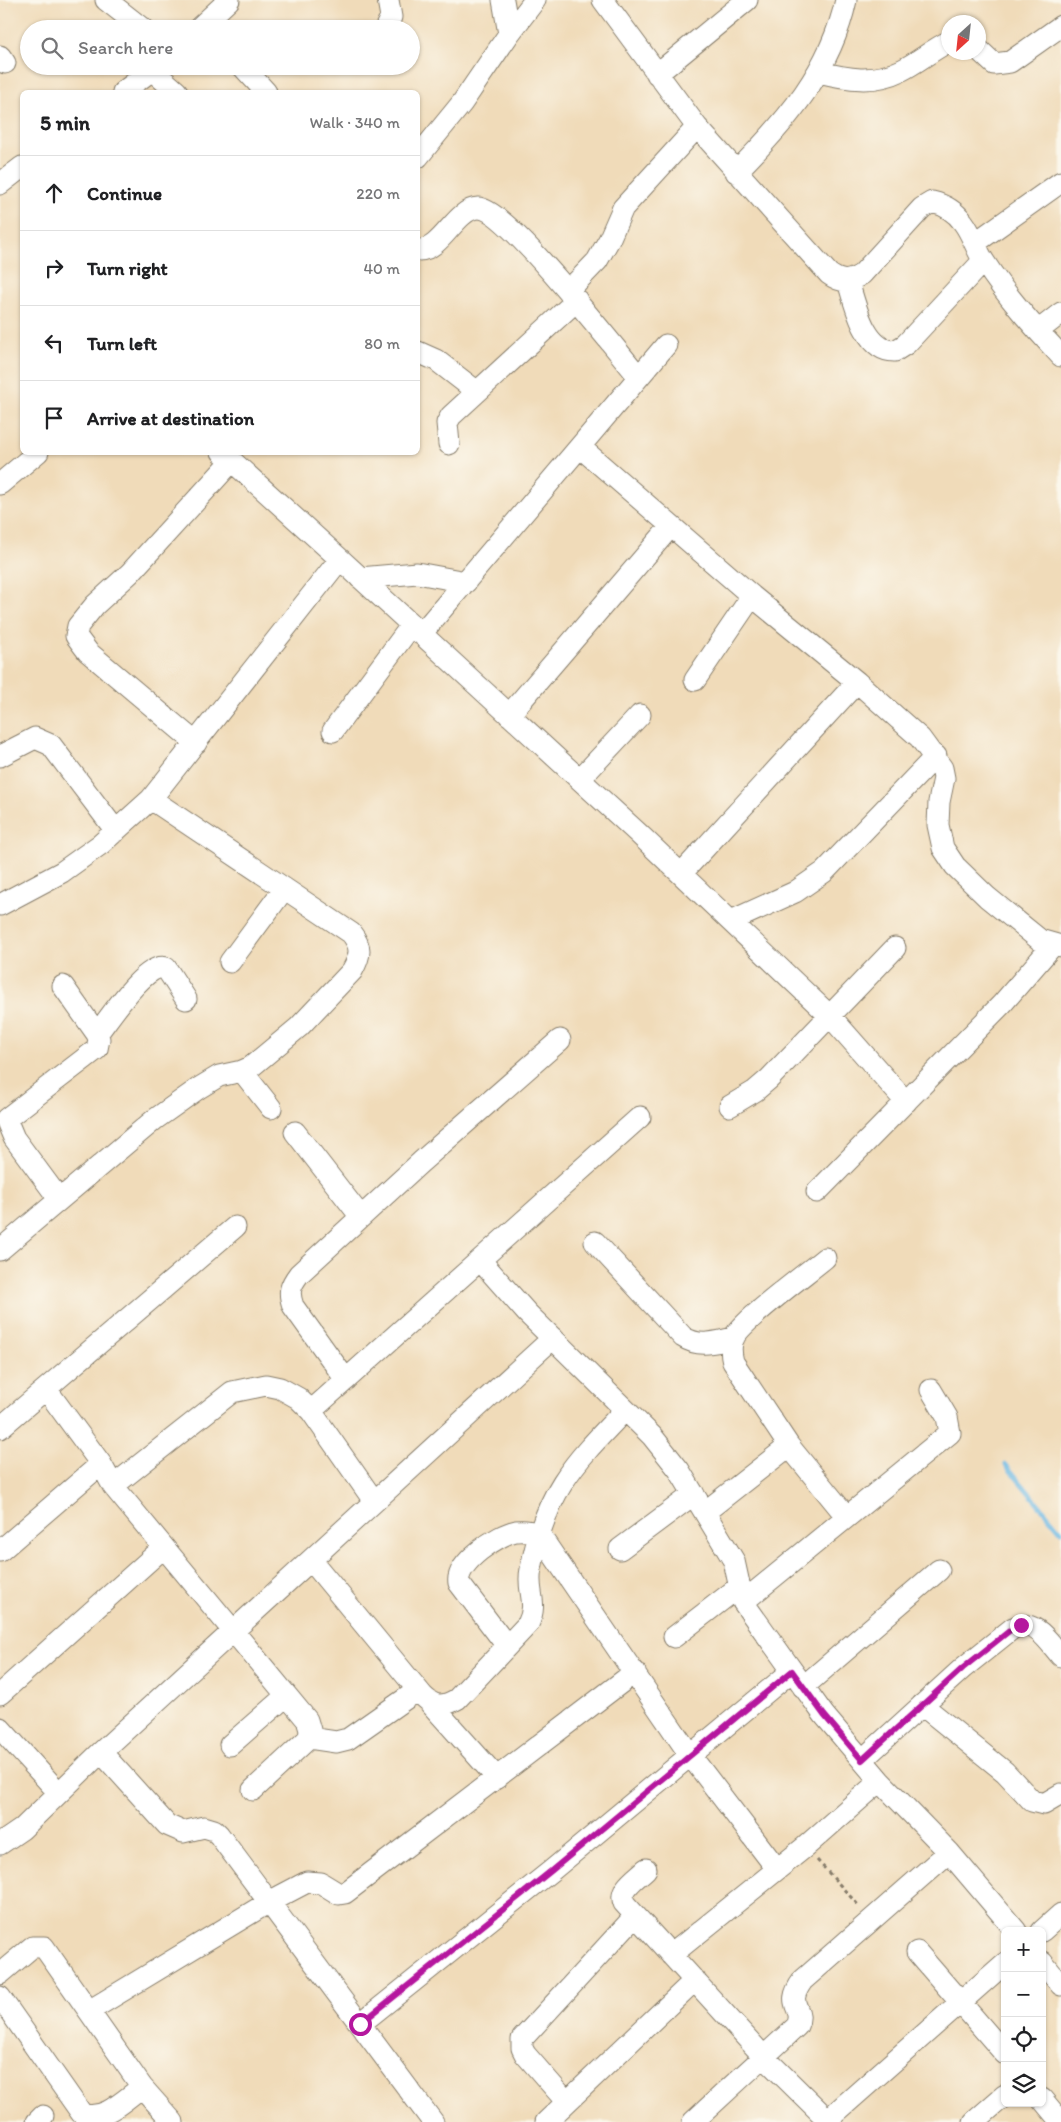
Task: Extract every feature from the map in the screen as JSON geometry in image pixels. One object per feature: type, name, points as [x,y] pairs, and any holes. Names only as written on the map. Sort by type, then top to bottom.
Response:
[{"type":"street","points":[[106,0],[132,20]]},
{"type":"street","points":[[210,20],[229,0]]},
{"type":"street","points":[[388,0],[391,17],[390,20]]},
{"type":"street","points":[[503,0],[509,34]]},
{"type":"street","points":[[420,155],[462,103],[509,34],[535,0]]},
{"type":"street","points":[[602,0],[697,127],[829,274],[842,281],[848,281],[862,274],[922,208],[932,202],[942,204],[952,210],[963,222],[1001,287],[1061,356]]},
{"type":"street","points":[[657,74],[747,0]]},
{"type":"street","points":[[736,172],[788,117],[819,72],[842,17],[846,0]]},
{"type":"street","points":[[986,56],[994,64],[1010,62],[1061,26]]},
{"type":"street","points":[[819,72],[868,80],[902,70],[941,46]]},
{"type":"street","points":[[126,90],[145,75]]},
{"type":"street","points":[[161,75],[175,90]]},
{"type":"street","points":[[250,75],[264,90]]},
{"type":"street","points":[[449,444],[447,423],[451,416],[573,295],[610,240],[623,208],[697,127]]},
{"type":"street","points":[[0,184],[20,169]]},
{"type":"street","points":[[848,281],[863,323],[872,341],[880,348],[895,352],[906,344],[979,252],[1061,182]]},
{"type":"street","points":[[420,250],[432,246],[468,211],[477,208],[484,209],[507,227],[573,295],[639,377]]},
{"type":"street","points":[[1038,331],[1061,314]]},
{"type":"street","points":[[333,731],[416,630],[466,582],[666,345]]},
{"type":"street","points":[[420,353],[436,360],[476,390]]},
{"type":"street","points":[[580,447],[752,596],[858,682],[920,738],[936,756],[942,768],[944,778],[938,825],[943,848],[955,866],[987,897],[1040,940],[1057,945],[1002,1004],[817,1192]]},
{"type":"street","points":[[0,484],[34,455]]},
{"type":"street","points":[[196,743],[88,652],[76,636],[78,626],[95,605],[130,573],[227,457],[509,714],[731,921],[831,1016],[906,1102]]},
{"type":"street","points":[[509,714],[671,526]]},
{"type":"street","points":[[0,905],[62,872],[116,831],[159,790],[340,559]]},
{"type":"street","points":[[360,578],[417,574],[466,582]]},
{"type":"street","points":[[695,680],[752,596]]},
{"type":"street","points":[[681,874],[858,682]]},
{"type":"street","points":[[580,780],[640,716]]},
{"type":"street","points":[[0,756],[35,738],[44,740],[51,745],[116,831]]},
{"type":"street","points":[[731,921],[796,892],[824,872],[936,756]]},
{"type":"street","points":[[0,1250],[154,1120],[199,1088],[226,1074],[242,1072],[299,1027],[352,971],[361,951],[358,942],[351,933],[284,888],[159,790]]},
{"type":"street","points":[[230,962],[284,888]]},
{"type":"street","points":[[730,1106],[755,1091],[769,1079],[895,948]]},
{"type":"street","points":[[97,1034],[148,971],[155,967],[162,966],[166,968],[186,999]]},
{"type":"street","points":[[59,1199],[14,1138],[3,1112],[94,1053],[99,1044],[97,1034],[63,986]]},
{"type":"street","points":[[346,1380],[293,1306],[289,1295],[292,1284],[299,1274],[361,1217],[560,1040]]},
{"type":"street","points":[[242,1072],[271,1108]]},
{"type":"street","points":[[311,1411],[640,1117]]},
{"type":"street","points":[[295,1132],[361,1217]]},
{"type":"street","points":[[0,1428],[235,1227]]},
{"type":"street","points":[[595,1242],[683,1337],[692,1343],[702,1345],[734,1338]]},
{"type":"street","points":[[825,1258],[746,1323],[734,1338],[730,1350],[733,1362],[789,1446],[847,1518]]},
{"type":"street","points":[[480,1260],[553,1338],[652,1436],[705,1512],[734,1561],[742,1594],[798,1679],[880,1781],[948,1852],[1013,1927]]},
{"type":"street","points":[[0,1844],[22,1829],[100,1752],[233,1633],[553,1338]]},
{"type":"street","points":[[113,1486],[232,1392],[266,1385],[280,1388],[298,1398],[311,1411],[374,1501]]},
{"type":"street","points":[[46,1389],[101,1464],[113,1486],[233,1633],[308,1720],[309,1738]]},
{"type":"street","points":[[674,1636],[742,1594],[847,1518],[950,1433],[947,1417],[932,1390]]},
{"type":"street","points":[[424,1696],[439,1706],[446,1705],[456,1699],[528,1624],[534,1610],[530,1586],[530,1570],[539,1534],[552,1499],[576,1461],[625,1410]]},
{"type":"street","points":[[705,1512],[789,1446]]},
{"type":"street","points":[[0,1551],[101,1464]]},
{"type":"street","points":[[620,1549],[694,1494]]},
{"type":"street","points":[[507,1646],[459,1583],[458,1578],[466,1564],[496,1540],[515,1531],[530,1531],[539,1534],[690,1755],[777,1869]]},
{"type":"street","points":[[0,1694],[163,1548]]},
{"type":"street","points":[[311,1560],[424,1696],[497,1778]]},
{"type":"street","points":[[360,2024],[551,1871],[690,1755],[798,1679],[939,1570]]},
{"type":"street","points":[[862,1760],[963,1668],[1013,1628],[1029,1625],[1037,1629],[1061,1656]]},
{"type":"street","points":[[90,2011],[269,1902],[307,1882],[321,1883],[339,1894],[345,1892],[635,1672]]},
{"type":"street","points":[[230,1746],[286,1696]]},
{"type":"street","points":[[309,1738],[336,1742],[348,1739],[424,1696]]},
{"type":"street","points":[[922,1705],[1005,1772],[1032,1801],[1044,1804],[1061,1794]]},
{"type":"street","points":[[0,1728],[59,1793]]},
{"type":"street","points":[[253,1790],[309,1738]]},
{"type":"street","points":[[100,1752],[167,1825],[183,1832],[204,1827],[214,1830],[433,2122]]},
{"type":"street","points":[[671,1954],[805,1847],[880,1781]]},
{"type":"street","points":[[693,2122],[765,2058],[797,2026],[800,2015],[793,2002],[796,1989],[803,1980],[948,1852]]},
{"type":"street","points":[[646,1869],[623,1893],[624,1903],[765,2058],[826,2121],[1001,1966]]},
{"type":"street","points":[[1046,1927],[1061,1914]]},
{"type":"street","points":[[566,2101],[525,2054],[522,2048],[522,2039],[635,1916]]},
{"type":"street","points":[[1,1971],[32,1946],[40,1945],[47,1951],[142,2087],[173,2122]]},
{"type":"street","points":[[917,1952],[1001,2049]]},
{"type":"street","points":[[1046,1967],[1061,1985]]},
{"type":"street","points":[[546,2122],[695,1980]]},
{"type":"street","points":[[0,1997],[82,2114],[95,2118],[104,2115],[142,2087]]},
{"type":"street","points":[[974,2122],[1001,2098]]},
{"type":"street","points":[[1046,2103],[1061,2122]]},
{"type":"path","points":[[805,1847],[871,1919]]},
{"type":"waterway","points":[[1006,1465],[1061,1531]]},
{"type":"route","points":[[360,2024],[551,1871],[792,1671],[824,1715],[862,1760],[963,1668],[1013,1628],[1021,1625]]}]
